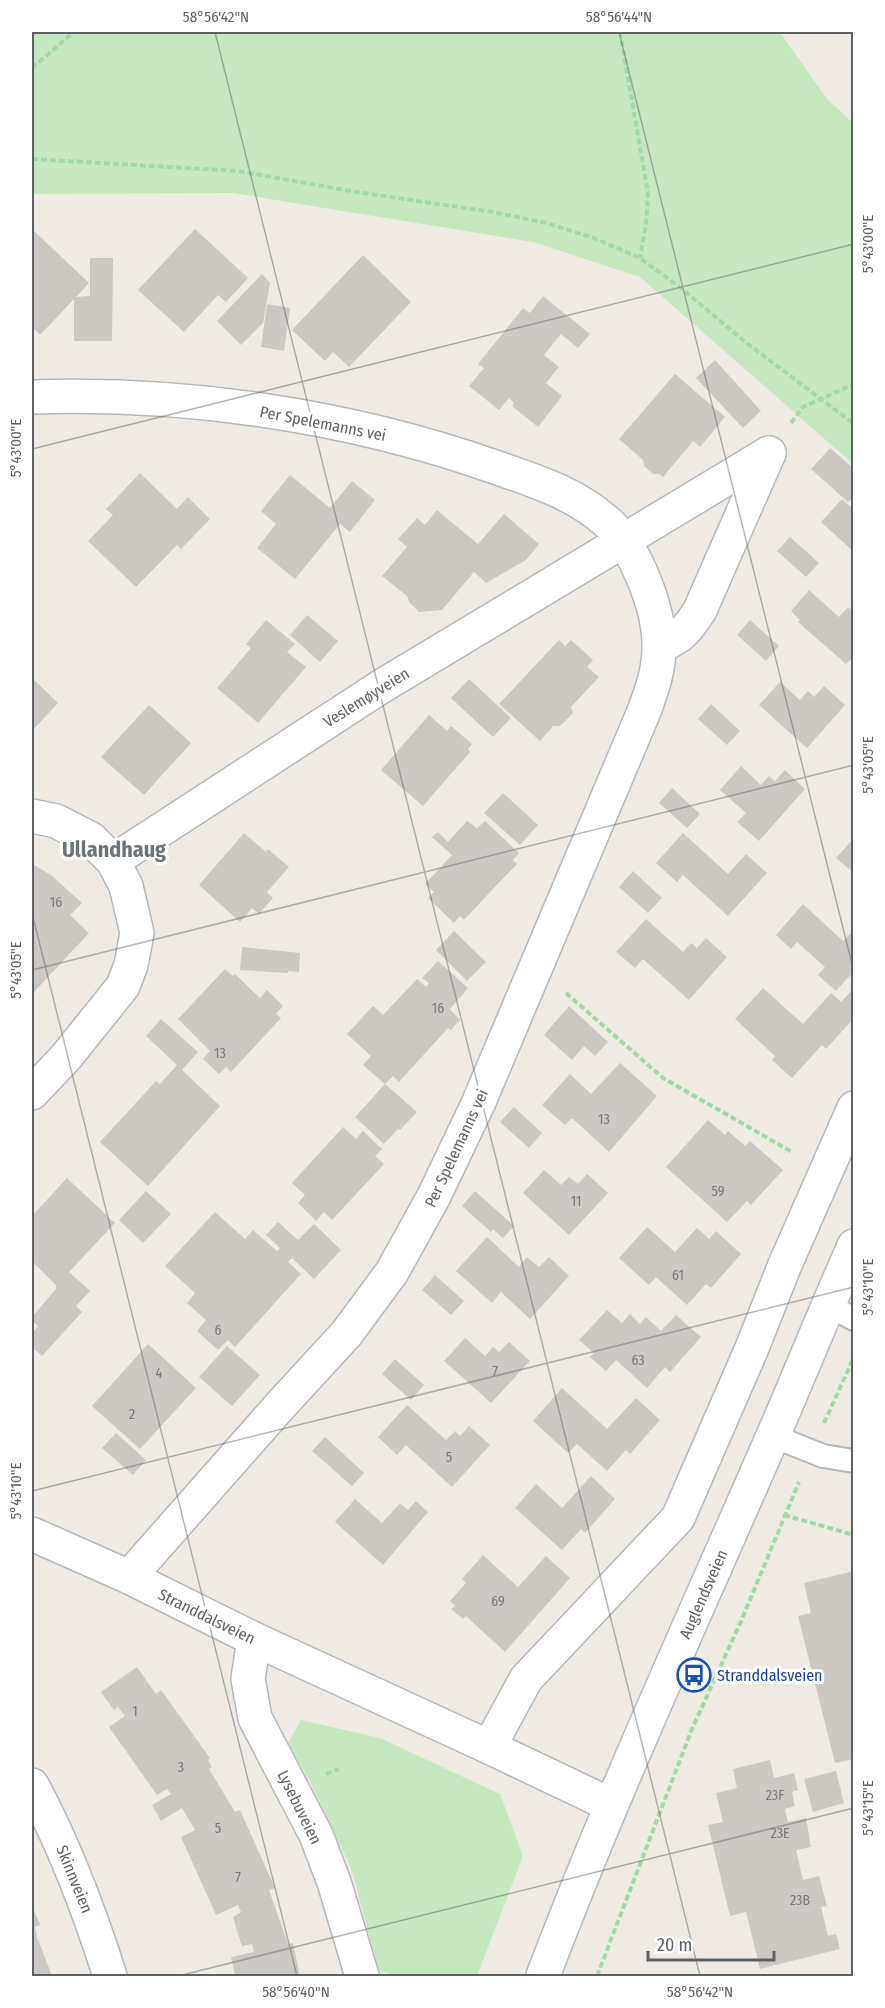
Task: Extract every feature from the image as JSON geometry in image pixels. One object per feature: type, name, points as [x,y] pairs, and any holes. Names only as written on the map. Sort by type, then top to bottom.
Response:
[{"type":"street","name":"Per Spelemanns vei","points":[[32,397],[86,395],[229,406],[353,426],[470,458],[550,486],[587,506],[607,521],[624,540],[638,568],[654,612],[659,646],[657,676],[645,710],[478,1104],[434,1197],[393,1272],[347,1334],[279,1407],[129,1577]]},
{"type":"street","points":[[624,540],[769,453],[699,610],[688,629],[674,640],[659,646]]},
{"type":"street","name":"Veslemøyveien","points":[[114,861],[382,686],[624,540]]},
{"type":"street","points":[[32,816],[56,821],[91,838],[114,861],[126,886],[137,933],[131,965],[123,986],[66,1057],[32,1093]]},
{"type":"street","points":[[489,1747],[526,1679],[678,1518],[854,1108]]},
{"type":"street","name":"Auglendsveien","points":[[543,1977],[611,1805],[773,1436],[841,1312],[854,1246]]},
{"type":"street","name":"Stranddalsveien","points":[[32,1534],[129,1577],[254,1639],[611,1805]]},
{"type":"street","name":"Lysebuveien","points":[[254,1639],[248,1679],[255,1718],[316,1835],[334,1882],[362,1977]]},
{"type":"street","name":"Skinnveien","points":[[32,1785],[74,1872],[110,1977]]},
{"type":"lane","points":[[773,1436],[823,1456],[854,1461]]},
{"type":"path","points":[[32,68],[74,32]]},
{"type":"path","points":[[620,32],[648,193],[646,224],[640,258]]},
{"type":"path","points":[[32,159],[238,171],[356,192],[493,212],[555,226],[594,238],[640,258],[681,288],[744,341],[854,424]]},
{"type":"path","points":[[821,397],[854,384]]},
{"type":"path","points":[[536,967],[663,1078],[826,1172]]},
{"type":"path","points":[[597,1977],[692,1729],[742,1619],[784,1515],[854,1358]]},
{"type":"path","points":[[784,1515],[854,1535]]},
{"type":"green space","points":[[32,32],[780,32],[827,99],[853,123],[853,464],[640,277],[533,242],[233,193],[32,194]]},
{"type":"green space","points":[[301,1720],[380,1738],[500,1794],[523,1856],[477,1976],[397,1976],[379,1971],[351,1868],[310,1782],[288,1743]]},
{"type":"building","points":[[32,229],[89,283],[76,297],[90,296],[90,258],[113,258],[112,341],[74,341],[74,299],[40,335],[32,327]]},
{"type":"building","points":[[195,229],[248,278],[226,302],[218,295],[184,332],[138,290]]},
{"type":"building","points":[[363,255],[411,302],[349,367],[333,352],[325,361],[292,330]]},
{"type":"building","points":[[262,274],[270,283],[263,323],[241,345],[217,321]]},
{"type":"building","points":[[543,296],[590,334],[578,348],[561,334],[544,355],[559,367],[546,383],[562,396],[538,427],[512,406],[514,403],[509,398],[499,410],[469,386],[484,368],[478,364],[523,308],[530,313]]},
{"type":"building","points":[[267,304],[290,308],[284,351],[261,347]]},
{"type":"building","points":[[715,360],[761,411],[743,428],[696,378]]},
{"type":"building","points":[[675,374],[725,417],[700,447],[693,441],[663,477],[653,474],[644,466],[643,460],[619,439]]},
{"type":"building","points":[[830,448],[854,469],[854,496],[848,502],[811,469]]},
{"type":"building","points":[[140,473],[177,509],[188,497],[210,519],[181,549],[177,545],[136,587],[88,541],[113,515],[106,509]]},
{"type":"building","points":[[290,475],[330,508],[352,481],[375,500],[350,532],[340,524],[295,579],[257,548],[276,524],[261,511]]},
{"type":"building","points":[[842,499],[854,510],[854,552],[821,522]]},
{"type":"building","points":[[437,510],[478,544],[504,514],[539,544],[526,560],[486,583],[474,572],[442,610],[419,612],[409,602],[407,596],[382,576],[407,547],[398,539],[417,518],[425,525]]},
{"type":"building","points":[[790,537],[819,563],[806,577],[777,551]]},
{"type":"building","points":[[809,590],[839,617],[848,607],[854,612],[854,656],[846,664],[798,622],[800,620],[791,611]]},
{"type":"building","points":[[307,615],[338,641],[320,662],[290,635]]},
{"type":"building","points":[[266,620],[295,644],[287,652],[306,667],[258,723],[217,688],[251,648],[246,644]]},
{"type":"building","points":[[750,620],[779,646],[766,661],[737,635]]},
{"type":"building","points":[[559,640],[565,646],[571,640],[593,660],[587,667],[599,677],[571,707],[573,713],[560,726],[553,726],[540,741],[499,704]]},
{"type":"building","points":[[32,678],[58,703],[32,731]]},
{"type":"building","points":[[469,679],[511,718],[493,737],[451,698]]},
{"type":"building","points":[[780,682],[800,700],[808,691],[814,697],[824,686],[845,705],[807,748],[759,705]]},
{"type":"building","points":[[711,704],[740,731],[727,745],[698,719]]},
{"type":"building","points":[[149,705],[191,743],[144,795],[101,757]]},
{"type":"building","points":[[429,715],[447,731],[451,726],[472,744],[468,749],[470,752],[423,806],[381,770]]},
{"type":"building","points":[[741,766],[761,785],[769,776],[775,781],[785,770],[805,789],[759,841],[737,822],[746,813],[720,790]]},
{"type":"building","points":[[672,788],[700,814],[687,828],[659,803]]},
{"type":"building","points":[[503,793],[538,825],[520,845],[484,813]]},
{"type":"building","points":[[467,821],[477,828],[485,821],[519,853],[513,860],[517,864],[464,920],[460,916],[454,923],[428,898],[434,892],[425,884],[452,855],[432,837],[438,832],[448,842]]},
{"type":"building","points":[[244,833],[266,852],[268,849],[289,867],[267,892],[273,898],[259,914],[252,908],[240,922],[199,885]]},
{"type":"building","points":[[683,833],[728,874],[746,854],[767,873],[728,916],[683,875],[677,882],[656,863]]},
{"type":"building","points":[[854,838],[854,873],[836,858]]},
{"type":"building","points":[[32,864],[51,875],[82,903],[70,915],[89,933],[33,993],[32,992]]},
{"type":"building","points":[[633,871],[662,898],[648,913],[619,887]]},
{"type":"building","points":[[803,904],[843,941],[854,930],[854,971],[836,991],[818,975],[825,967],[797,942],[791,949],[776,935]]},
{"type":"building","points":[[646,919],[683,952],[691,943],[697,948],[706,938],[727,957],[689,1000],[643,959],[635,968],[616,952]]},
{"type":"building","points":[[454,931],[486,962],[467,981],[436,950]]},
{"type":"building","points":[[242,947],[300,953],[299,972],[240,970]]},
{"type":"building","points":[[438,961],[468,988],[450,1009],[460,1020],[451,1030],[448,1028],[399,1082],[393,1076],[385,1084],[363,1065],[371,1056],[347,1034],[373,1006],[383,1015],[417,979],[426,987],[429,983],[422,978]]},
{"type":"building","points":[[225,969],[233,976],[235,974],[260,998],[267,990],[283,1006],[276,1014],[281,1018],[231,1072],[226,1067],[219,1074],[203,1059],[210,1051],[178,1019]]},
{"type":"building","points":[[763,988],[803,1024],[831,993],[841,1002],[854,988],[854,1018],[826,1049],[822,1045],[792,1078],[772,1060],[775,1056],[735,1019]]},
{"type":"building","points":[[569,1006],[608,1042],[595,1056],[584,1046],[572,1060],[544,1035]]},
{"type":"building","points":[[161,1019],[198,1052],[182,1070],[220,1106],[148,1186],[100,1142],[156,1081],[160,1084],[177,1065],[146,1036]]},
{"type":"building","points":[[620,1063],[657,1096],[609,1152],[572,1118],[565,1125],[542,1105],[570,1074],[591,1094]]},
{"type":"building","points":[[385,1084],[417,1112],[384,1144],[355,1117]]},
{"type":"building","points":[[514,1107],[542,1133],[529,1148],[500,1122]]},
{"type":"building","points":[[708,1120],[725,1135],[728,1131],[745,1146],[750,1141],[783,1170],[751,1205],[747,1201],[727,1222],[666,1167]]},
{"type":"building","points":[[343,1127],[356,1139],[363,1131],[382,1149],[375,1156],[384,1164],[332,1220],[324,1212],[316,1221],[298,1203],[305,1195],[292,1183]]},
{"type":"building","points":[[544,1170],[561,1185],[569,1177],[578,1184],[587,1174],[608,1193],[569,1235],[523,1193]]},
{"type":"building","points":[[67,1178],[115,1223],[69,1272],[90,1291],[76,1306],[82,1312],[42,1356],[32,1347],[32,1334],[38,1326],[32,1317],[56,1289],[56,1285],[32,1261],[32,1216]]},
{"type":"building","points":[[146,1191],[171,1214],[143,1243],[119,1220]]},
{"type":"building","points":[[475,1191],[514,1226],[503,1238],[493,1229],[491,1232],[462,1206]]},
{"type":"building","points":[[215,1212],[245,1239],[253,1230],[277,1251],[280,1248],[266,1235],[278,1222],[298,1240],[314,1224],[341,1250],[314,1279],[292,1258],[288,1262],[301,1274],[235,1347],[228,1340],[218,1350],[197,1331],[206,1320],[187,1303],[195,1293],[165,1266]]},
{"type":"building","points":[[647,1227],[675,1252],[697,1228],[709,1239],[716,1231],[741,1254],[711,1288],[706,1284],[687,1305],[656,1277],[649,1285],[619,1258]]},
{"type":"building","points":[[487,1237],[519,1267],[527,1257],[539,1267],[549,1257],[569,1276],[530,1319],[501,1292],[492,1303],[456,1271]]},
{"type":"building","points":[[435,1275],[464,1301],[451,1315],[422,1290]]},
{"type":"building","points":[[607,1310],[622,1323],[630,1314],[640,1324],[646,1317],[661,1331],[676,1315],[701,1337],[670,1372],[665,1367],[647,1388],[616,1360],[606,1371],[590,1357],[594,1353],[579,1340]]},
{"type":"building","points":[[465,1338],[485,1356],[493,1347],[499,1352],[509,1342],[530,1361],[491,1403],[444,1361]]},
{"type":"building","points":[[148,1344],[196,1388],[140,1449],[92,1406]]},
{"type":"building","points":[[227,1346],[260,1375],[232,1406],[199,1377]]},
{"type":"building","points":[[395,1359],[424,1385],[411,1400],[382,1374]]},
{"type":"building","points":[[562,1388],[607,1429],[636,1398],[660,1420],[630,1454],[626,1450],[607,1471],[577,1444],[568,1453],[533,1421]]},
{"type":"building","points":[[407,1405],[446,1440],[455,1431],[460,1436],[469,1426],[490,1445],[452,1487],[406,1445],[397,1455],[378,1437]]},
{"type":"building","points":[[116,1433],[146,1460],[133,1475],[102,1448]]},
{"type":"building","points":[[325,1437],[364,1473],[352,1486],[312,1451]]},
{"type":"building","points":[[591,1476],[615,1499],[585,1533],[581,1529],[562,1550],[515,1508],[536,1484],[562,1508]]},
{"type":"building","points":[[355,1499],[382,1523],[400,1503],[408,1510],[416,1501],[428,1512],[383,1565],[335,1522]]},
{"type":"building","points":[[483,1555],[518,1587],[546,1556],[570,1578],[505,1652],[466,1616],[463,1619],[451,1609],[455,1606],[450,1601],[466,1583],[462,1579]]},
{"type":"building","points":[[854,1571],[854,1759],[835,1763],[798,1616],[811,1613],[804,1583]]},
{"type":"building","points":[[137,1667],[156,1694],[161,1690],[210,1758],[208,1760],[212,1767],[209,1769],[235,1812],[240,1810],[275,1888],[269,1890],[288,1944],[293,1943],[300,1976],[235,1976],[231,1957],[254,1952],[252,1944],[242,1946],[233,1917],[241,1912],[238,1905],[216,1915],[181,1837],[195,1830],[182,1808],[161,1821],[152,1805],[171,1794],[167,1789],[157,1795],[109,1727],[125,1716],[118,1707],[114,1710],[101,1692]]},
{"type":"building","points":[[770,1760],[774,1778],[794,1773],[798,1790],[792,1792],[795,1806],[785,1809],[788,1822],[806,1818],[811,1847],[796,1850],[803,1880],[819,1876],[827,1906],[821,1907],[828,1936],[836,1934],[840,1949],[760,1969],[746,1912],[730,1916],[708,1825],[723,1822],[716,1793],[737,1788],[733,1769]]},
{"type":"building","points":[[836,1771],[844,1803],[813,1812],[804,1779]]},
{"type":"building","points":[[32,1905],[40,1925],[35,1927],[37,1937],[52,1976],[32,1976]]},
{"type":"place","name":"Stranddalsveien","points":[[694,1675]]},
{"type":"district","name":"Ullandhaug","points":[[114,849]]}]
